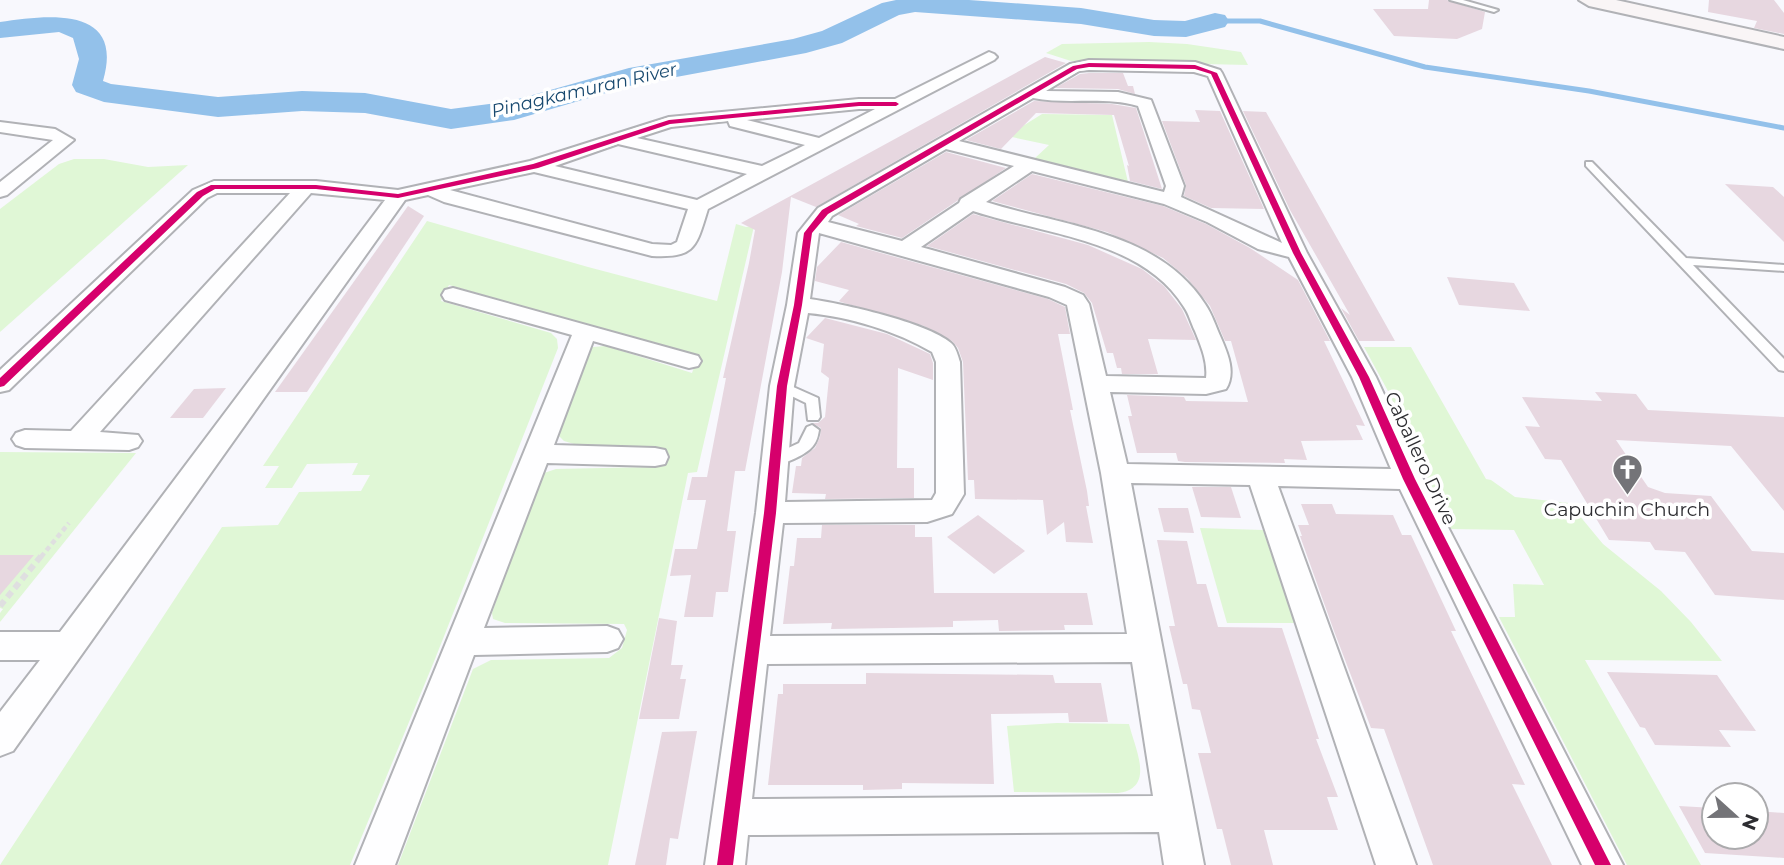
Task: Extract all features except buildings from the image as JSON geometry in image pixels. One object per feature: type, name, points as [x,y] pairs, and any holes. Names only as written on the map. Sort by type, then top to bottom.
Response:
[{"type":"main road","points":[[1589,0],[1784,43]]},
{"type":"street","points":[[536,166],[699,206],[989,57]]},
{"type":"street","name":"Caballero Drive","points":[[1033,93],[1075,66],[1207,68],[1214,72],[1297,253],[1364,377],[1409,479],[1603,865]]},
{"type":"street","points":[[725,865],[770,513],[782,386],[798,305],[806,240],[812,226],[825,212],[1033,93],[1057,98],[1129,99],[1145,103],[1175,186],[1171,200]]},
{"type":"street","points":[[0,384],[204,192],[225,186],[306,187],[398,197],[432,187],[536,166],[669,122],[878,102],[896,104]]},
{"type":"street","points":[[728,116],[742,124],[819,143]]},
{"type":"street","points":[[0,127],[55,134],[65,140],[0,191]]},
{"type":"street","points":[[617,139],[762,172]]},
{"type":"street","points":[[944,143],[1171,200],[1214,218],[1265,245],[1297,253]]},
{"type":"street","points":[[904,249],[968,203],[1030,164]]},
{"type":"street","points":[[78,440],[306,187]]},
{"type":"street","points":[[432,187],[451,198],[659,251],[674,251],[686,245],[699,206]]},
{"type":"street","points":[[0,740],[398,197]]},
{"type":"street","points":[[968,203],[1117,246],[1161,269],[1195,300],[1206,325],[1219,370],[1217,383],[1206,386],[1095,384]]},
{"type":"street","points":[[812,226],[832,228],[1075,300],[1080,310],[1115,473],[1184,865]]},
{"type":"street","points":[[453,295],[584,334],[689,361]]},
{"type":"street","points":[[770,513],[927,512],[942,507],[950,494],[948,362],[943,348],[924,338],[828,308],[798,305]]},
{"type":"street","points":[[375,865],[584,334]]},
{"type":"street","points":[[25,439],[129,440]]},
{"type":"street","points":[[536,454],[655,457]]},
{"type":"street","points":[[1115,473],[1409,479]]},
{"type":"street","points":[[1259,475],[1396,865]]},
{"type":"street","points":[[463,642],[607,639]]},
{"type":"street","points":[[0,646],[69,646]]},
{"type":"street","points":[[752,650],[1144,648]]},
{"type":"street","points":[[732,817],[1174,814]]},
{"type":"lane","points":[[1454,0],[1494,14],[1494,0]]},
{"type":"lane","points":[[1588,164],[1784,367]]},
{"type":"lane","points":[[1681,261],[1784,268]]},
{"type":"lane","points":[[776,460],[806,447],[811,439],[813,423],[813,401],[782,386]]},
{"type":"path","points":[[0,606],[69,523]]},
{"type":"green space","points":[[1062,44],[1187,44],[1241,52],[1248,65],[1071,61],[1046,53]]},
{"type":"green space","points":[[1042,114],[1112,115],[1128,182],[1034,159],[1049,145],[1007,136]]},
{"type":"green space","points":[[74,159],[104,159],[148,167],[188,165],[0,332],[0,209],[59,164]]},
{"type":"green space","points":[[427,221],[717,301],[736,224],[754,226],[697,472],[688,473],[608,865],[398,865],[473,669],[491,660],[609,658],[622,648],[627,630],[624,624],[505,623],[493,619],[492,613],[541,474],[556,469],[650,467],[656,465],[663,450],[658,447],[574,444],[559,436],[589,351],[593,347],[606,346],[692,373],[698,356],[449,285],[441,301],[551,333],[557,339],[558,348],[350,865],[0,865],[222,527],[278,525],[299,492],[361,491],[370,475],[352,475],[358,463],[307,464],[292,488],[265,488],[279,466],[263,466]]},
{"type":"green space","points":[[1364,347],[1411,347],[1486,479],[1515,497],[1569,503],[1603,544],[1661,591],[1691,622],[1722,661],[1585,660],[1701,865],[1627,865],[1499,617],[1515,617],[1513,584],[1544,585],[1514,530],[1451,529],[1389,393]]},
{"type":"green space","points":[[0,452],[136,453],[0,622],[3,609],[0,608]]},
{"type":"green space","points":[[1200,528],[1263,530],[1295,623],[1227,623]]},
{"type":"green space","points":[[1057,723],[1129,724],[1140,766],[1137,784],[1130,790],[1118,793],[1014,792],[1007,726]]},
{"type":"waterway","name":"Pinagkamuran River","points":[[0,30],[59,23],[83,32],[91,43],[94,59],[87,85],[104,93],[218,107],[302,101],[365,103],[451,119],[514,110],[629,77],[796,47],[832,37],[891,9],[915,4],[1081,16],[1154,28],[1186,29],[1215,21]]},
{"type":"waterway","points":[[1215,21],[1260,21],[1425,67],[1589,91],[1784,128]]},
{"type":"cycle path","points":[[725,865],[770,513],[782,386],[798,305],[808,233],[825,212],[1075,67],[1089,65],[1195,67],[1214,73],[1297,253],[1364,377],[1409,479],[1603,865]]},
{"type":"cycle path","points":[[0,384],[200,194],[214,187],[316,187],[398,196],[535,166],[669,122],[859,104],[896,104]]},
{"type":"place","name":"Capuchin Church","points":[[1627,497]]}]
